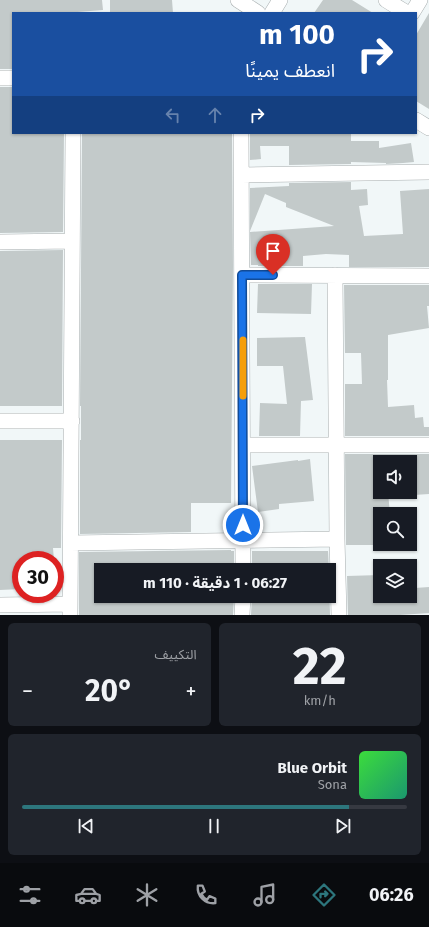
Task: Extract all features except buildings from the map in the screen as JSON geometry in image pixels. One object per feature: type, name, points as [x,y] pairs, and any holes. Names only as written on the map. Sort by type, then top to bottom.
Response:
[{"type":"street","points":[[238,0],[256,12]]},
{"type":"street","points":[[273,12],[280,0]]},
{"type":"street","points":[[386,0],[405,12]]},
{"type":"street","points":[[413,12],[420,0]]},
{"type":"street","points":[[0,78],[12,78]]},
{"type":"street","points":[[417,121],[429,128]]},
{"type":"street","points":[[0,605],[70,609],[73,134]]},
{"type":"street","points":[[242,134],[243,563]]},
{"type":"street","points":[[242,175],[429,172]]},
{"type":"street","points":[[0,242],[72,240]]},
{"type":"street","points":[[242,275],[429,276]]},
{"type":"street","points":[[335,275],[339,615]]},
{"type":"street","points":[[0,421],[72,421]]},
{"type":"street","points":[[243,445],[429,445]]},
{"type":"street","points":[[71,543],[337,539]]},
{"type":"street","points":[[242,615],[243,603]]},
{"type":"slow traffic","points":[[243,340],[243,396]]},
{"type":"route","points":[[243,525],[242,275],[273,275]]}]
